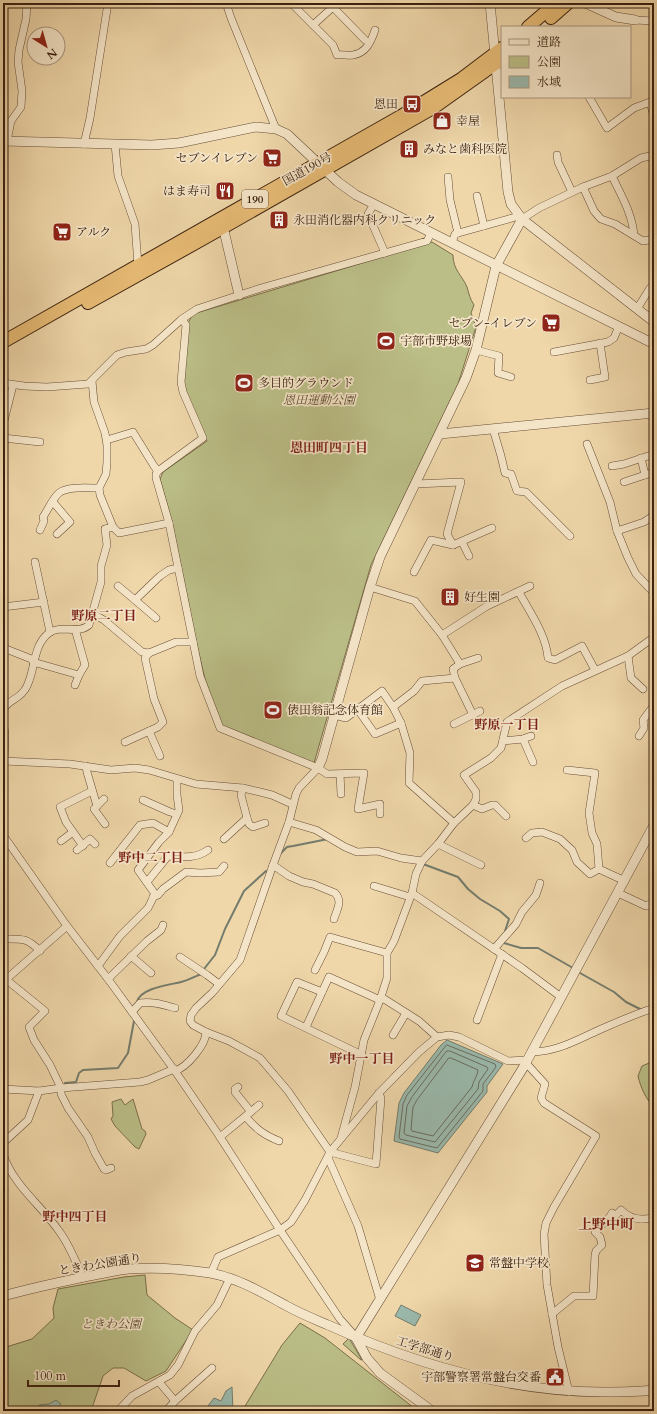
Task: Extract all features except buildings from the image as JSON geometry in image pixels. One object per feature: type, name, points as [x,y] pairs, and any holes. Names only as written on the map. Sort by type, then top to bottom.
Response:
[{"type":"highway","points":[[529,26],[556,3]]},
{"type":"highway","points":[[542,26],[568,3]]},
{"type":"highway","name":"国道190号","points":[[3,350],[321,167],[433,108],[498,57]]},
{"type":"highway","name":"国道190号","points":[[3,342],[138,265],[222,223]]},
{"type":"street","points":[[27,3],[26,19],[19,50],[18,62],[22,95],[21,107],[11,121],[5,141],[84,144],[166,144],[179,143],[244,128],[264,127],[276,129],[287,134],[344,187],[374,204],[496,266],[654,344]]},
{"type":"street","points":[[84,144],[90,118],[108,3]]},
{"type":"street","points":[[226,3],[230,18],[276,129]]},
{"type":"street","points":[[291,3],[332,45],[337,55],[353,55],[361,52],[367,48],[375,30]]},
{"type":"street","points":[[490,3],[498,57],[501,98]]},
{"type":"street","points":[[585,3],[616,17],[654,21]]},
{"type":"street","points":[[313,26],[331,5],[365,40]]},
{"type":"street","points":[[501,98],[508,192],[511,204],[521,218],[654,322]]},
{"type":"street","points":[[590,98],[607,128],[634,108],[650,102],[654,117]]},
{"type":"street","points":[[115,144],[118,176],[134,224],[138,265]]},
{"type":"street","points":[[452,243],[455,234],[521,218],[572,192],[612,176],[641,158],[654,154]]},
{"type":"street","points":[[557,155],[558,162],[572,192]]},
{"type":"street","points":[[612,176],[631,215],[634,235]]},
{"type":"street","points":[[448,177],[450,200],[458,233]]},
{"type":"street","points":[[583,188],[594,211],[601,218],[643,240],[654,239]]},
{"type":"street","points":[[477,196],[484,226]]},
{"type":"street","points":[[374,204],[368,214],[385,253]]},
{"type":"street","points":[[379,1093],[381,1098],[376,1164],[330,1152],[288,1091],[260,1058],[229,1041],[206,1032],[193,1025],[190,1021],[191,1015],[240,960],[289,822],[292,804],[299,788],[318,768],[322,759],[370,587],[380,557],[466,378],[476,350],[496,266],[521,218]]},
{"type":"street","points":[[222,223],[238,295]]},
{"type":"street","points":[[3,383],[47,387],[88,384],[117,355],[146,349],[154,345],[182,319],[196,309],[222,302],[238,295],[427,241],[431,233]]},
{"type":"street","points":[[637,309],[650,288],[654,286]]},
{"type":"street","points":[[182,319],[186,325],[181,382],[183,392],[203,438],[158,471],[156,478],[169,523],[200,676],[220,728],[318,768],[327,774],[364,773],[358,809],[380,804],[380,814]]},
{"type":"street","points":[[554,352],[608,342],[614,338],[619,326]]},
{"type":"street","points":[[590,380],[605,377],[600,344]]},
{"type":"street","points":[[476,350],[499,356],[498,373],[511,377]]},
{"type":"street","points":[[92,381],[94,402],[107,440],[106,474],[99,488],[100,495],[113,527],[119,534],[169,523]]},
{"type":"street","points":[[3,425],[13,385]]},
{"type":"street","points":[[440,434],[654,413]]},
{"type":"street","points":[[493,429],[505,473],[511,474],[517,491],[526,492],[570,536]]},
{"type":"street","points":[[107,440],[133,432],[158,471]]},
{"type":"street","points":[[3,438],[40,442]]},
{"type":"street","points":[[587,444],[610,502],[617,531],[628,558],[636,574],[654,593]]},
{"type":"street","points":[[612,466],[624,464],[654,454]]},
{"type":"street","points":[[641,458],[645,475]]},
{"type":"street","points":[[624,482],[654,472]]},
{"type":"street","points":[[416,484],[461,482],[447,534],[453,546]]},
{"type":"street","points":[[40,530],[44,522],[43,517],[58,494],[68,489],[99,488]]},
{"type":"street","points":[[53,502],[70,522],[58,534]]},
{"type":"street","points":[[617,531],[644,522],[654,516]]},
{"type":"street","points":[[3,710],[9,702],[24,692],[41,644],[50,632],[67,629],[86,629],[90,625],[101,582],[101,566],[107,545],[105,529],[113,527]]},
{"type":"street","points":[[414,572],[431,540],[453,546],[492,528]]},
{"type":"street","points":[[462,542],[469,556]]},
{"type":"street","points":[[35,562],[50,632]]},
{"type":"street","points":[[135,600],[160,576],[169,570],[178,568]]},
{"type":"street","points":[[118,586],[156,618]]},
{"type":"street","points":[[442,635],[487,606],[530,586]]},
{"type":"street","points":[[370,587],[415,600],[442,635],[460,664]]},
{"type":"street","points":[[520,594],[542,634],[548,658],[555,660],[582,646],[595,670]]},
{"type":"street","points":[[3,607],[44,602]]},
{"type":"street","points":[[93,614],[104,620],[142,652],[149,653]]},
{"type":"street","points":[[75,629],[85,665],[75,685]]},
{"type":"street","points":[[341,1138],[355,1087],[364,1040],[381,999],[387,978],[387,953],[394,941],[411,895],[416,874],[422,861],[438,844],[454,823],[473,805],[476,799],[476,792],[464,775],[491,758],[502,748],[507,722],[562,686],[628,656],[654,638]]},
{"type":"street","points":[[3,639],[5,650],[79,675]]},
{"type":"street","points":[[125,742],[158,727],[163,722],[154,699],[145,658],[149,653],[176,642],[193,642]]},
{"type":"street","points":[[628,656],[631,678],[643,689]]},
{"type":"street","points":[[454,724],[476,713],[455,678],[453,669],[460,664],[478,658]]},
{"type":"street","points":[[393,707],[414,691],[422,681],[455,678]]},
{"type":"street","points":[[334,715],[346,718],[382,691],[393,707],[401,723],[410,753],[409,783],[454,823]]},
{"type":"street","points":[[639,736],[644,728],[643,720],[654,705]]},
{"type":"street","points":[[358,710],[375,734],[401,723]]},
{"type":"street","points":[[3,720],[5,734],[3,761],[70,764],[111,770],[135,768],[149,770],[196,784],[242,788],[272,795],[292,804]]},
{"type":"street","points":[[149,731],[160,756]]},
{"type":"street","points":[[503,741],[523,739],[531,736]]},
{"type":"street","points":[[523,739],[534,762]]},
{"type":"street","points":[[86,766],[97,806]]},
{"type":"street","points":[[567,770],[595,773],[588,813],[592,833],[598,844],[599,869]]},
{"type":"street","points":[[340,774],[340,794]]},
{"type":"street","points":[[98,966],[120,936],[148,908],[155,894],[138,870],[159,842],[169,832],[179,810],[177,779]]},
{"type":"street","points":[[242,788],[241,795],[249,824],[253,827],[265,823]]},
{"type":"street","points":[[92,791],[60,807],[80,848],[90,839],[94,844]]},
{"type":"street","points":[[104,799],[94,809],[105,824]]},
{"type":"street","points":[[143,800],[177,814]]},
{"type":"street","points":[[473,805],[482,809],[492,805],[506,816]]},
{"type":"street","points":[[224,839],[247,818]]},
{"type":"street","points":[[289,822],[316,830],[345,847],[357,852],[377,851],[401,858],[422,861]]},
{"type":"street","points":[[110,863],[140,825],[153,823],[169,832]]},
{"type":"street","points":[[356,1338],[528,1058],[654,825]]},
{"type":"street","points":[[61,841],[73,832]]},
{"type":"street","points":[[526,838],[532,833],[542,832],[560,840],[572,850],[577,862],[590,874],[599,869]]},
{"type":"street","points":[[3,835],[67,926],[108,979],[220,1136],[280,1230],[340,1319],[356,1338],[367,1358],[380,1373],[432,1411]]},
{"type":"street","points":[[438,844],[481,865]]},
{"type":"street","points":[[147,882],[168,856],[185,857],[200,855],[208,850]]},
{"type":"street","points":[[273,865],[284,873],[303,882],[313,884],[336,893],[343,904],[334,919]]},
{"type":"street","points":[[153,897],[158,895],[163,889],[186,872],[219,872],[224,866]]},
{"type":"street","points":[[599,869],[625,881]]},
{"type":"street","points":[[494,949],[516,924],[522,912],[536,895],[540,883]]},
{"type":"street","points":[[374,886],[411,895],[502,954],[561,997]]},
{"type":"street","points":[[618,893],[646,906],[654,902]]},
{"type":"street","points":[[67,926],[40,951],[4,980],[45,1011],[29,1027],[34,1040],[50,1065],[61,1088],[68,1108],[88,1137],[104,1169],[106,1170],[110,1168]]},
{"type":"street","points":[[108,979],[147,941],[163,929]]},
{"type":"street","points":[[315,970],[330,937],[387,953]]},
{"type":"street","points":[[3,939],[28,940],[40,951]]},
{"type":"street","points":[[477,1020],[502,954]]},
{"type":"street","points":[[131,956],[151,973]]},
{"type":"street","points":[[181,960],[219,984]]},
{"type":"street","points":[[306,1027],[329,977],[381,999],[419,1021],[437,1037]]},
{"type":"street","points":[[322,992],[297,982],[281,1016],[362,1055]]},
{"type":"street","points":[[132,1012],[140,1003],[144,1002],[175,1008]]},
{"type":"street","points":[[211,1273],[218,1257],[280,1230],[291,1222],[305,1200],[330,1152],[341,1138],[379,1093],[419,1052],[437,1037],[449,1035],[459,1037],[508,1061],[528,1058],[570,1044],[615,1023],[654,1008]]},
{"type":"street","points":[[393,1035],[406,1013]]},
{"type":"street","points":[[3,1088],[39,1091],[148,1080],[182,1066],[194,1055],[204,1041],[206,1032]]},
{"type":"street","points":[[528,1058],[545,1084],[541,1098],[544,1103],[596,1136],[563,1191],[546,1223],[544,1234],[547,1285],[569,1392]]},
{"type":"street","points":[[234,1089],[255,1127],[266,1136],[279,1141]]},
{"type":"street","points":[[3,1143],[28,1120],[39,1091]]},
{"type":"street","points":[[220,1136],[249,1115],[259,1105]]},
{"type":"street","points":[[330,1152],[329,1160],[358,1226],[380,1300]]},
{"type":"street","points":[[3,1154],[6,1165],[12,1175],[60,1232],[83,1278]]},
{"type":"street","points":[[552,1314],[574,1296],[593,1296],[594,1255],[602,1245],[600,1237],[595,1232],[612,1214],[615,1216],[621,1210],[639,1220],[646,1220],[654,1217]]},
{"type":"street","name":"ときわ公園通り","points":[[3,1296],[33,1288],[128,1269],[152,1268],[211,1273],[230,1278],[256,1288],[286,1305],[356,1338]]},
{"type":"street","points":[[118,1411],[132,1396],[170,1375],[178,1366],[196,1332],[217,1305],[230,1278]]},
{"type":"street","name":"工学部通り","points":[[356,1338],[403,1356],[466,1374],[511,1384],[569,1392],[628,1392],[654,1390]]},
{"type":"street","points":[[166,1411],[212,1368]]},
{"type":"street","points":[[159,1382],[175,1401]]},
{"type":"green space","name":"恩田運動公園","points":[[432,242],[453,255],[454,265],[467,287],[474,305],[471,313],[476,327],[458,384],[371,565],[314,763],[222,726],[205,679],[172,522],[160,479],[163,472],[207,441],[185,392],[183,381],[188,323],[193,314]]},
{"type":"green space","points":[[654,1061],[654,1107],[644,1093],[638,1076],[642,1066]]},
{"type":"green space","points":[[121,1099],[125,1105],[133,1099],[142,1129],[145,1131],[146,1134],[139,1149],[135,1147],[115,1126],[111,1119],[113,1116],[112,1102]]},
{"type":"green space","name":"ときわ公園","points":[[145,1275],[147,1295],[175,1318],[193,1330],[166,1371],[146,1381],[124,1368],[113,1368],[103,1376],[91,1411],[3,1411],[3,1348],[32,1339],[54,1318],[53,1308],[58,1289],[124,1277]]},
{"type":"green space","points":[[300,1323],[325,1338],[418,1411],[242,1411],[282,1345]]},
{"type":"green space","points":[[349,1338],[362,1360],[343,1344]]},
{"type":"water","points":[[447,1040],[503,1064],[487,1086],[487,1092],[438,1153],[394,1141],[399,1103],[404,1093],[441,1045]]},
{"type":"water","points":[[401,1305],[421,1315],[415,1326],[395,1316]]},
{"type":"water","points":[[232,1387],[233,1411],[204,1411],[214,1398],[221,1401],[226,1391]]},
{"type":"water","points":[[56,1400],[61,1404],[55,1411],[34,1411],[39,1405],[49,1404]]},
{"type":"waterway","points":[[280,854],[287,847],[328,839]]},
{"type":"waterway","points":[[423,864],[458,877],[468,889],[480,899],[500,911],[509,919],[505,931]]},
{"type":"waterway","points":[[204,969],[215,955],[225,929],[244,891],[266,871]]},
{"type":"waterway","points":[[504,943],[521,948],[538,948],[573,968]]},
{"type":"waterway","points":[[580,973],[614,992],[626,1002],[640,1009]]},
{"type":"waterway","points":[[137,1002],[139,997],[149,990],[184,981],[201,974]]},
{"type":"waterway","points":[[65,1083],[76,1082],[79,1073],[83,1070],[118,1068],[128,1053],[134,1021]]},
{"type":"place","name":"恩田","points":[[412,104]]},
{"type":"place","name":"幸屋","points":[[442,121]]},
{"type":"place","name":"みなと歯科医院","points":[[409,149]]},
{"type":"place","name":"セブンイレブン","points":[[272,158]]},
{"type":"place","name":"はま寿司","points":[[225,191]]},
{"type":"place","name":"永田消化器内科クリニック","points":[[279,220]]},
{"type":"place","name":"アルク","points":[[62,232]]},
{"type":"place","name":"セブン-イレブン","points":[[551,323]]},
{"type":"place","name":"宇部市野球場","points":[[386,341]]},
{"type":"place","name":"多目的グラウンド","points":[[244,383]]},
{"type":"place","name":"好生園","points":[[450,597]]},
{"type":"place","name":"俵田翁記念体育館","points":[[273,710]]},
{"type":"place","name":"常盤中学校","points":[[475,1263]]},
{"type":"place","name":"宇部警察署常盤台交番","points":[[555,1377]]},
{"type":"district","name":"恩田町四丁目","points":[[329,448]]},
{"type":"district","name":"野原二丁目","points":[[104,616]]},
{"type":"district","name":"野原一丁目","points":[[507,725]]},
{"type":"district","name":"野中二丁目","points":[[151,858]]},
{"type":"district","name":"野中一丁目","points":[[362,1059]]},
{"type":"district","name":"野中四丁目","points":[[75,1217]]},
{"type":"district","name":"上野中町","points":[[606,1224]]}]
